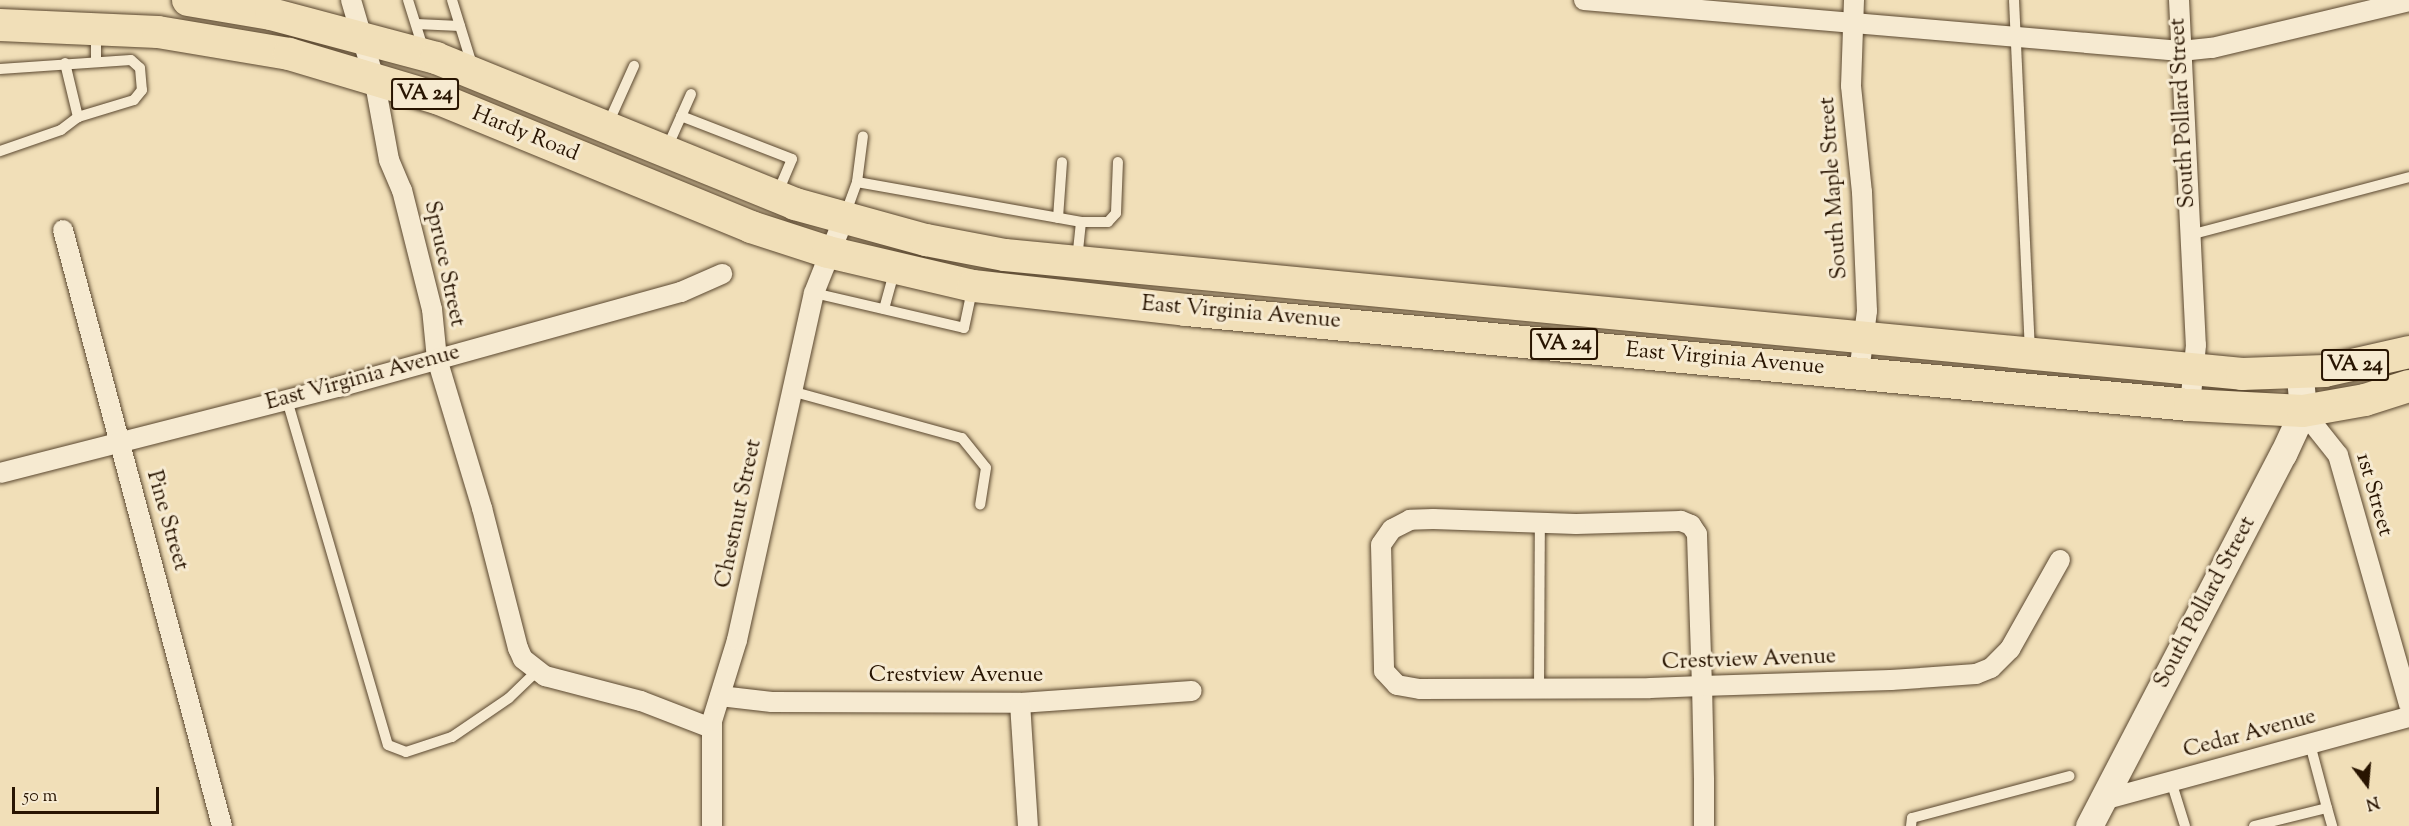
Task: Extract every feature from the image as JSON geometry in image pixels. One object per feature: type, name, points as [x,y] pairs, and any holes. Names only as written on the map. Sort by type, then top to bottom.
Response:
[{"type":"main road","name":"Hardy Road","points":[[188,0],[271,14],[426,55],[776,197],[844,218]]},
{"type":"main road","name":"Hardy Road","points":[[0,25],[96,28],[215,40],[289,54],[437,98],[741,223],[828,252]]},
{"type":"main road","name":"East Virginia Avenue","points":[[844,218],[926,240],[1005,255],[2242,374],[2300,374]]},
{"type":"main road","name":"East Virginia Avenue","points":[[828,252],[973,286],[1186,310],[2190,405],[2303,411]]},
{"type":"main road","name":"VA 24","points":[[2300,374],[2409,352]]},
{"type":"main road","points":[[2300,374],[2303,411]]},
{"type":"main road","name":"VA 24","points":[[2303,411],[2365,400],[2409,386]]},
{"type":"main road","name":"South Pollard Street","points":[[2089,826],[2303,411]]},
{"type":"street","name":"Spruce Street","points":[[351,0],[374,78],[389,160],[402,190],[432,309],[438,359],[482,508],[507,614],[524,659],[536,672]]},
{"type":"street","points":[[1584,0],[2181,51],[2212,48],[2409,1]]},
{"type":"street","name":"South Maple Street","points":[[1854,0],[1851,24],[1851,86],[1862,192],[1864,337],[1859,373]]},
{"type":"street","name":"South Pollard Street","points":[[2179,0],[2196,368],[2190,405]]},
{"type":"street","name":"Chestnut Street","points":[[712,826],[711,728],[737,640],[814,293],[828,252],[844,218]]},
{"type":"street","name":"Pine Street","points":[[63,230],[222,826]]},
{"type":"street","name":"East Virginia Avenue","points":[[0,473],[287,400],[681,292],[722,273]]},
{"type":"street","name":"1st Street","points":[[2303,411],[2338,455],[2409,705]]},
{"type":"street","name":"Crestview Avenue","points":[[1540,523],[1410,520],[1392,529],[1381,545],[1384,671],[1397,685],[1420,689],[1539,690],[1702,686],[1976,674],[1991,668],[2010,650],[2060,560]]},
{"type":"street","points":[[1540,523],[1681,521],[1691,525],[1697,534],[1704,826]]},
{"type":"street","points":[[536,672],[640,701],[711,728]]},
{"type":"street","name":"Crestview Avenue","points":[[720,696],[772,702],[1020,703],[1192,691]]},
{"type":"street","points":[[1020,703],[1028,826]]},
{"type":"street","name":"Cedar Avenue","points":[[2103,800],[2409,717]]},
{"type":"lane","points":[[408,0],[426,55]]},
{"type":"lane","points":[[452,0],[475,74]]},
{"type":"lane","points":[[2014,0],[2030,352]]},
{"type":"lane","points":[[416,24],[460,26]]},
{"type":"lane","points":[[96,28],[96,61]]},
{"type":"lane","points":[[0,69],[131,60],[140,68],[142,90],[134,100],[78,117],[61,130],[0,151]]},
{"type":"lane","points":[[65,63],[78,117]]},
{"type":"lane","points":[[606,129],[634,66]]},
{"type":"lane","points":[[664,153],[691,94]]},
{"type":"lane","points":[[681,116],[792,159],[776,197]]},
{"type":"lane","points":[[844,218],[857,182],[863,136]]},
{"type":"lane","points":[[1058,218],[1062,162]]},
{"type":"lane","points":[[857,182],[1081,222],[1108,222],[1116,213],[1118,162]]},
{"type":"lane","points":[[2190,235],[2409,177]]},
{"type":"lane","points":[[1076,261],[1081,222]]},
{"type":"lane","points":[[884,309],[895,268]]},
{"type":"lane","points":[[814,293],[964,328],[973,286]]},
{"type":"lane","points":[[791,391],[962,438],[986,468],[980,505]]},
{"type":"lane","points":[[287,400],[388,745],[406,752],[452,737],[509,698],[536,672]]},
{"type":"lane","points":[[1539,690],[1540,523]]},
{"type":"lane","points":[[2310,744],[2332,826]]},
{"type":"lane","points":[[1911,826],[1912,818],[2070,776]]},
{"type":"lane","points":[[2171,782],[2185,826]]},
{"type":"lane","points":[[2254,826],[2327,808]]}]
